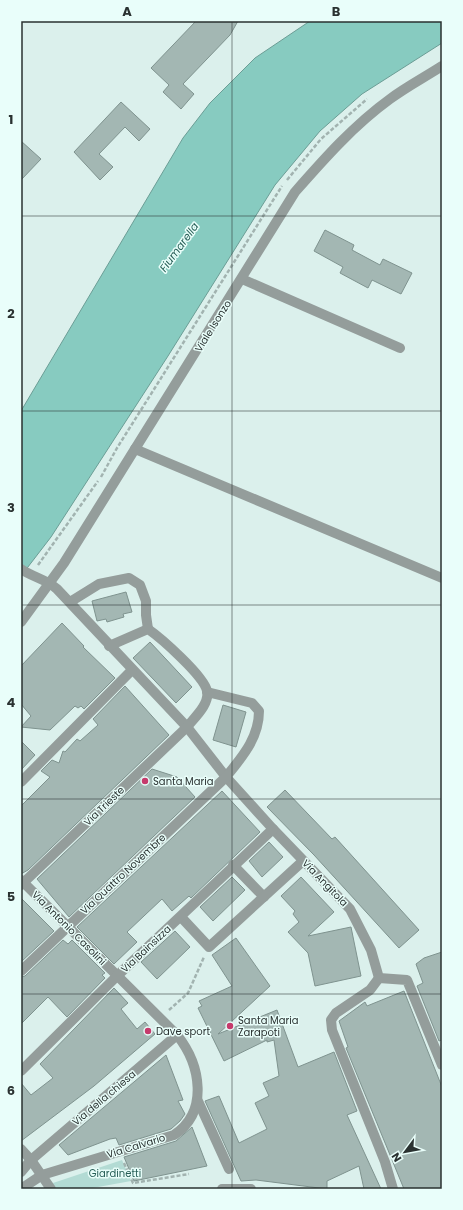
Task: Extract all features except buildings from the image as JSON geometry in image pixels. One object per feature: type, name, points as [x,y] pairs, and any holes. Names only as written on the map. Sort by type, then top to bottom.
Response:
[{"type":"street","name":"Viale Isonzo","points":[[21,622],[64,563],[295,192],[329,154],[390,100],[442,66]]},
{"type":"street","points":[[242,279],[400,348]]},
{"type":"street","points":[[135,449],[442,578]]},
{"type":"street","points":[[21,569],[30,575],[50,582]]},
{"type":"street","points":[[70,602],[99,584],[130,578],[140,585],[146,601],[148,628],[162,639],[203,682],[208,692]]},
{"type":"street","name":"Via Angitola","points":[[50,582],[186,727],[226,777],[273,829],[350,909],[371,950],[379,978]]},
{"type":"street","points":[[109,646],[148,628]]},
{"type":"street","points":[[21,782],[132,670]]},
{"type":"street","name":"Via Trieste","points":[[22,882],[186,727],[203,707],[208,692]]},
{"type":"street","name":"Via Quattro Novembre","points":[[21,971],[226,777],[247,752],[259,722],[259,711],[252,703],[208,692]]},
{"type":"street","name":"Via Bainsizza","points":[[21,1071],[117,976],[181,917],[233,865],[273,829]]},
{"type":"street","points":[[181,917],[209,947],[303,861]]},
{"type":"street","points":[[233,865],[264,897]]},
{"type":"street","name":"Via Antonio Casolini","points":[[22,882],[178,1035]]},
{"type":"street","points":[[393,1189],[377,1142],[332,1030],[330,1020],[336,1013],[370,990],[379,978],[407,980],[442,1065]]},
{"type":"street","name":"Via Calvario","points":[[21,1189],[42,1176],[174,1135],[185,1128],[192,1117],[198,1101],[198,1084],[186,1046],[178,1035]]},
{"type":"street","name":"Via della chiesa","points":[[21,1172],[31,1160],[178,1035]]},
{"type":"street","points":[[198,1101],[229,1169]]},
{"type":"street","points":[[21,1149],[31,1160],[51,1189]]},
{"type":"street","points":[[222,1189],[233,1184],[251,1189]]},
{"type":"path","points":[[171,1008],[188,993],[209,947]]},
{"type":"path","points":[[120,1152],[133,1183],[189,1174]]},
{"type":"green space","name":"Giardinetti","points":[[122,1160],[131,1181],[87,1189],[54,1189],[53,1183]]},
{"type":"water","name":"Fiumarella","points":[[310,21],[442,21],[442,43],[362,94],[320,131],[275,185],[168,356],[51,537],[21,576],[21,411],[183,138],[210,103],[255,58]]},
{"type":"place","name":"Santa Maria","points":[[145,781]]},
{"type":"place","name":"Santa Maria Zarapoti","points":[[230,1026]]},
{"type":"place","name":"Dave sport","points":[[148,1031]]}]
